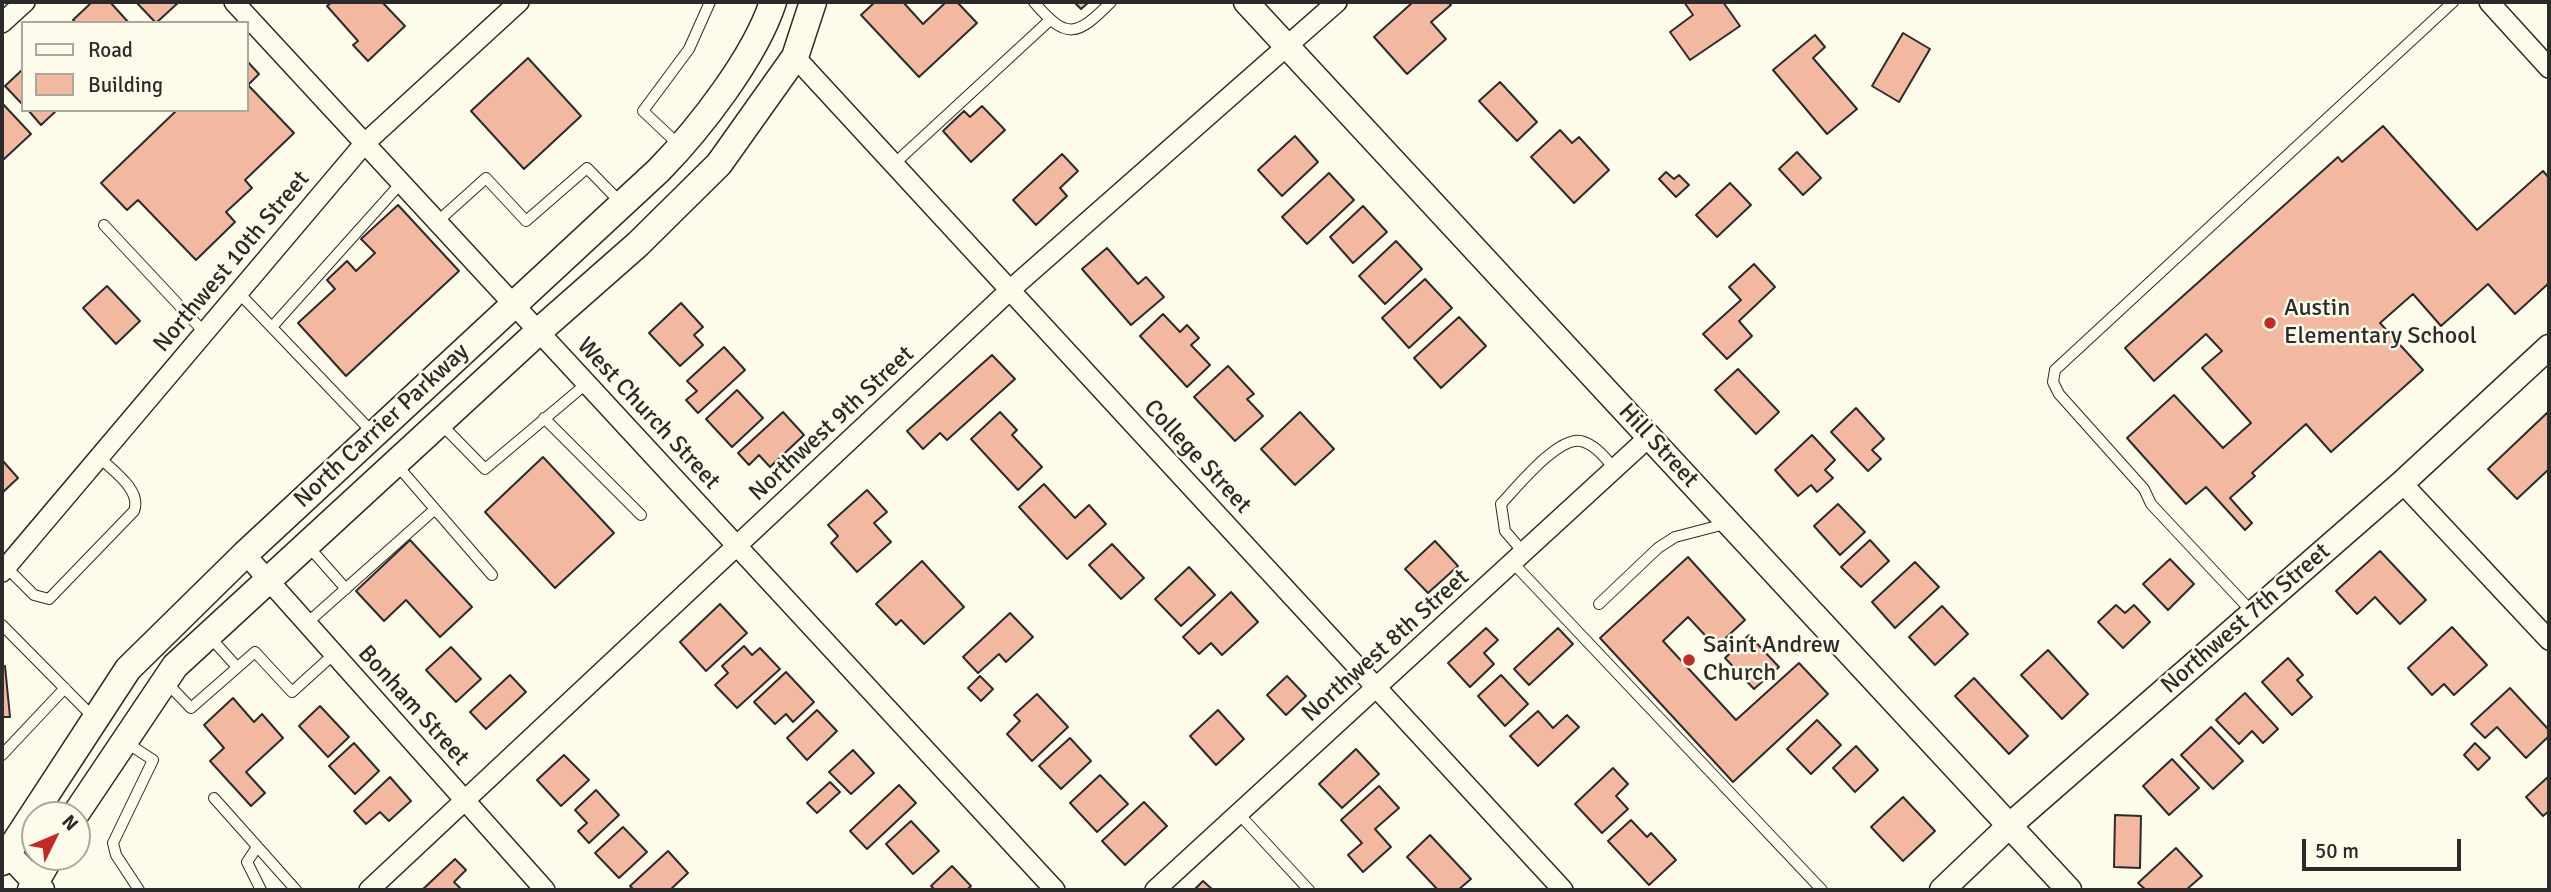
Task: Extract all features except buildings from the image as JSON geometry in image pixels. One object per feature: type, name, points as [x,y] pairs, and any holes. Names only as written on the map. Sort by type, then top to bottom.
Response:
[{"type":"main road","name":"North Carrier Parkway","points":[[3,854],[128,669],[245,554],[681,147],[764,28],[773,2]]},
{"type":"main road","name":"North Carrier Parkway","points":[[84,801],[175,666],[538,331],[638,244],[719,164],[795,57],[813,2]]},
{"type":"main road","points":[[36,888],[44,871]]},
{"type":"street","points":[[2,23],[25,2]]},
{"type":"street","name":"West Church Street","points":[[234,2],[1055,890]]},
{"type":"street","name":"Northwest 10th Street","points":[[4,569],[364,144],[519,2]]},
{"type":"street","name":"Hill Street","points":[[1246,2],[2068,890]]},
{"type":"street","name":"Northwest 9th Street","points":[[369,890],[1010,290],[1337,2]]},
{"type":"street","points":[[2489,2],[2549,68]]},
{"type":"street","name":"College Street","points":[[795,57],[1563,890]]},
{"type":"street","name":"Northwest 7th Street","points":[[1942,890],[2010,826],[2402,483],[2549,347]]},
{"type":"street","name":"Northwest 8th Street","points":[[1155,890],[1649,437]]},
{"type":"street","points":[[2402,483],[2549,640]]},
{"type":"street","name":"Bonham Street","points":[[245,554],[545,890]]},
{"type":"street","points":[[3,854],[36,888]]},
{"type":"lane","points":[[681,147],[643,111],[689,49],[710,2]]},
{"type":"lane","points":[[1034,2],[1050,20],[1072,30],[1081,29],[1111,2]]},
{"type":"lane","points":[[2253,613],[2151,504],[2144,489],[2059,394],[2053,382],[2055,370],[2453,2]]},
{"type":"lane","points":[[894,164],[1050,20]]},
{"type":"lane","points":[[437,222],[485,178],[526,221],[587,168],[623,204]]},
{"type":"lane","points":[[272,327],[401,183]]},
{"type":"lane","points":[[104,225],[204,332]]},
{"type":"lane","points":[[238,292],[374,434]]},
{"type":"lane","points":[[440,423],[485,469],[586,384]]},
{"type":"lane","points":[[544,418],[641,515]]},
{"type":"lane","points":[[1615,469],[1597,449],[1580,441],[1562,443],[1501,503],[1505,531],[1519,558],[1822,890]]},
{"type":"lane","points":[[4,569],[34,595],[49,599],[134,511],[137,503],[134,492],[99,457]]},
{"type":"lane","points":[[396,464],[492,575]]},
{"type":"lane","points":[[306,624],[434,510]]},
{"type":"lane","points":[[1599,604],[1658,548],[1675,537],[1729,523]]},
{"type":"lane","points":[[308,546],[346,589]]},
{"type":"lane","points":[[2,625],[94,719]]},
{"type":"lane","points":[[209,636],[237,667]]},
{"type":"lane","points":[[165,681],[191,708],[255,652],[292,692],[334,654]]},
{"type":"lane","points":[[2,755],[65,688]]},
{"type":"lane","points":[[124,741],[153,760],[113,843],[116,855],[139,890]]},
{"type":"lane","points":[[214,798],[296,890]]},
{"type":"lane","points":[[1239,814],[1309,890]]},
{"type":"lane","points":[[257,847],[247,862],[261,890]]},
{"type":"place","name":"Austin Elementary School","points":[[2270,323]]},
{"type":"place","name":"Saint Andrew Church","points":[[1689,660]]}]
